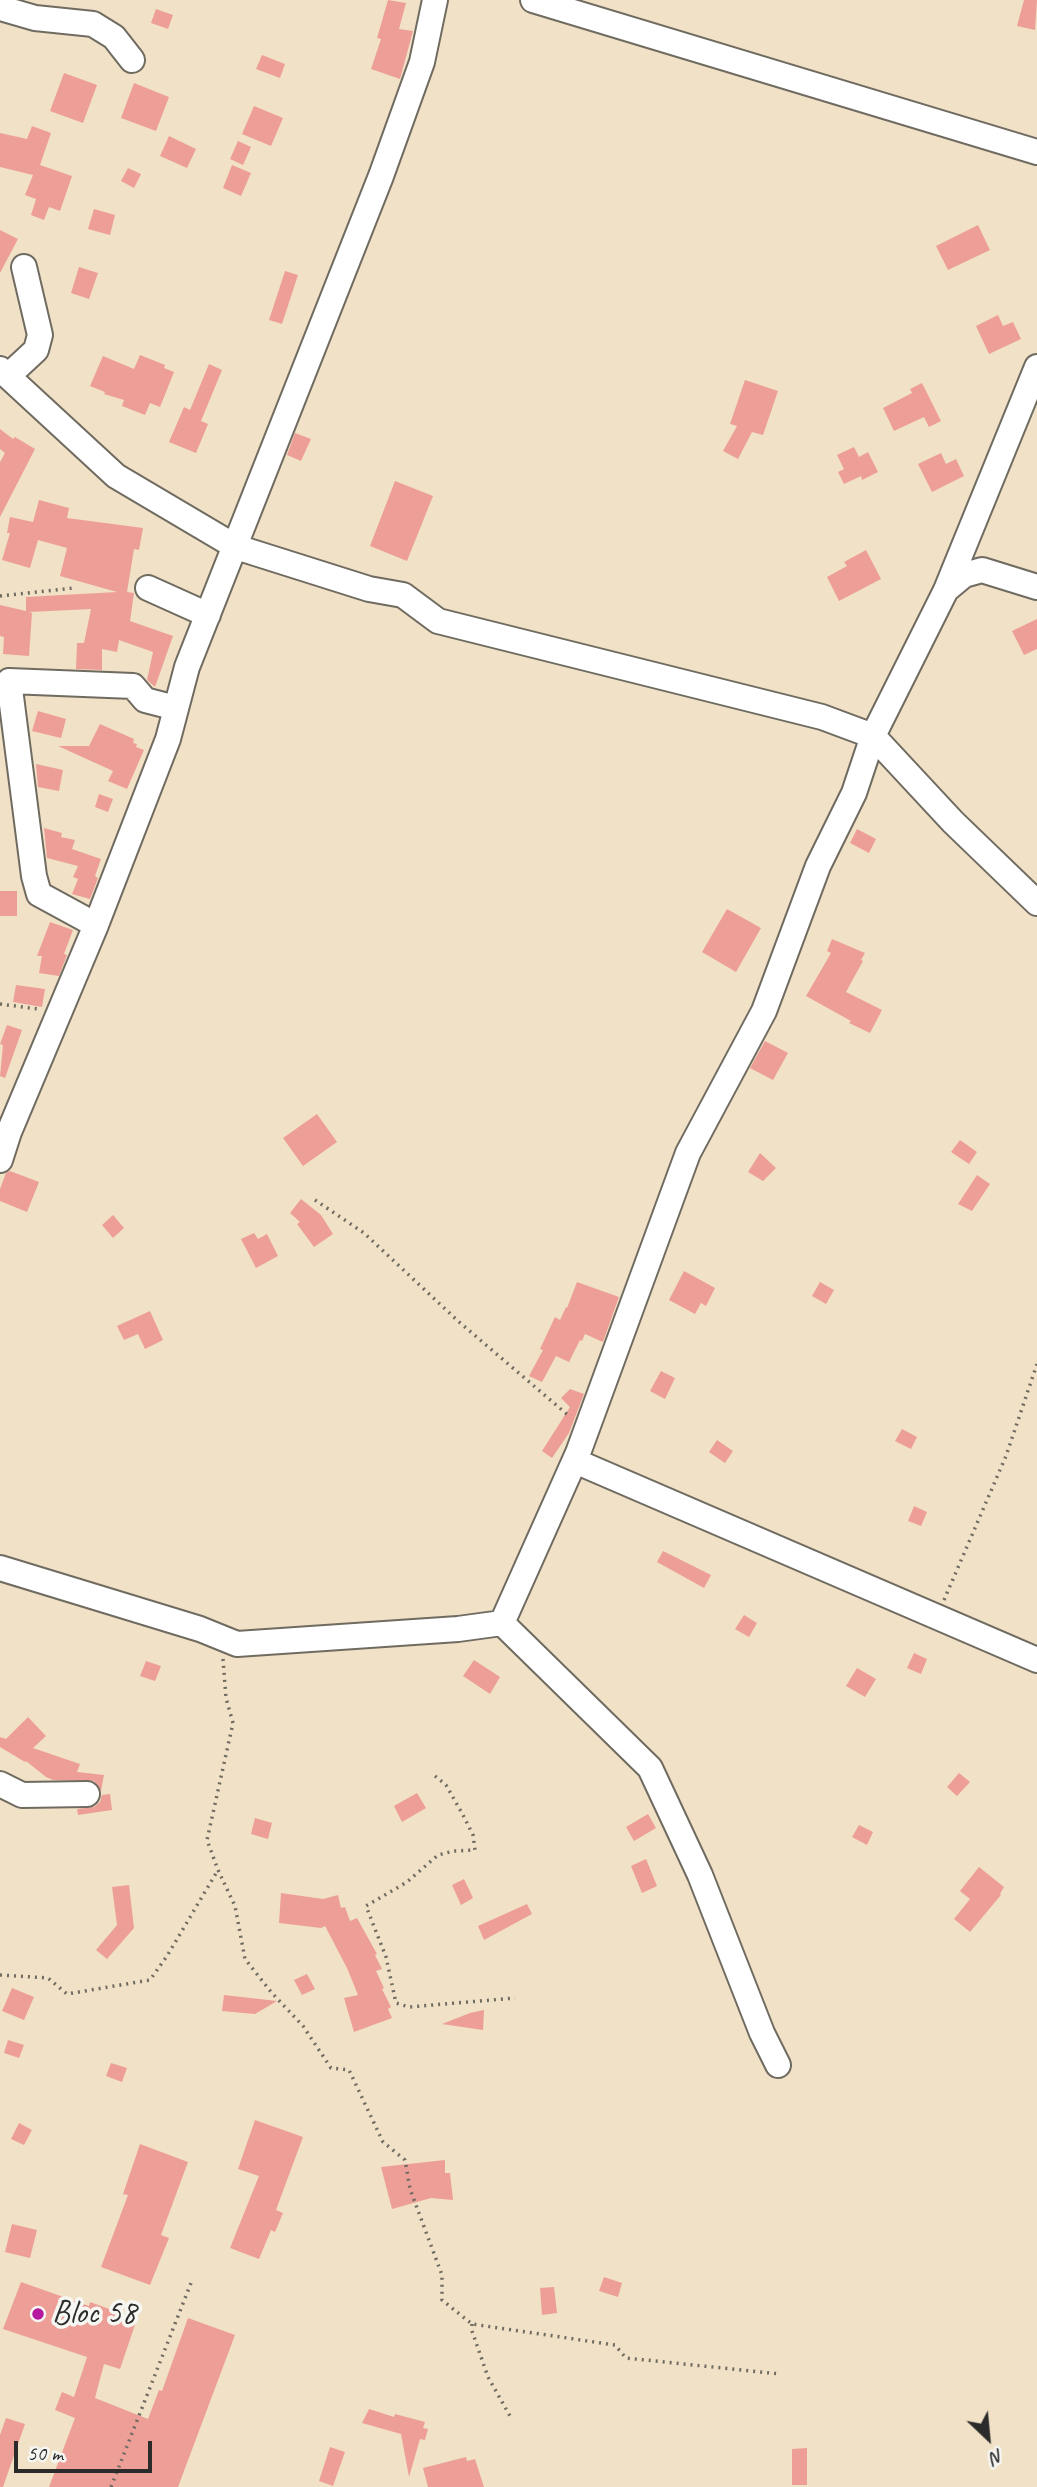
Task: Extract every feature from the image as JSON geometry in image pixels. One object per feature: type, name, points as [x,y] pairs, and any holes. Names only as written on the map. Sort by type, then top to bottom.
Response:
[{"type":"street","points":[[0,1160],[5,1131],[61,1012],[96,925],[168,739],[187,667],[381,176],[422,62],[435,0]]},
{"type":"street","points":[[533,0],[1037,152]]},
{"type":"street","points":[[4,10],[35,18],[93,24],[114,37],[132,60]]},
{"type":"street","points":[[24,267],[40,335],[36,350],[4,373],[116,476],[236,547],[369,589],[402,595],[438,621],[822,717],[873,736],[953,822],[1037,903]]},
{"type":"street","points":[[502,1623],[575,1461],[688,1153],[764,1012],[818,866],[854,793],[873,736],[946,590],[1037,367]]},
{"type":"street","points":[[946,590],[964,575],[982,570],[1037,587]]},
{"type":"street","points":[[148,589],[208,615]]},
{"type":"street","points":[[96,925],[39,894],[32,862],[9,681],[132,686],[145,700],[176,708]]},
{"type":"street","points":[[575,1461],[1037,1660]]},
{"type":"street","points":[[0,1568],[236,1644],[458,1629],[502,1623]]},
{"type":"street","points":[[502,1623],[650,1768],[700,1875],[762,2033],[778,2066]]},
{"type":"street","points":[[0,1784],[22,1795],[87,1794]]},
{"type":"path","points":[[0,596],[73,588]]},
{"type":"path","points":[[0,1004],[61,1012]]},
{"type":"path","points":[[315,1199],[364,1233],[458,1321],[586,1432]]},
{"type":"path","points":[[936,1618],[1006,1456],[1037,1364]]},
{"type":"path","points":[[221,1637],[226,1698],[233,1723],[207,1840],[235,1906],[245,1959],[303,2026],[331,2068],[349,2070],[383,2142],[405,2160],[410,2189],[442,2275],[442,2300],[472,2324],[615,2345],[626,2358],[780,2374]]},
{"type":"path","points":[[435,1776],[446,1785],[463,1815],[473,1835],[475,1850],[438,1855],[407,1882],[366,1906],[386,1957],[396,2003],[409,2007],[515,1998]]},
{"type":"path","points":[[0,1975],[48,1978],[67,1994],[150,1980],[218,1870]]},
{"type":"path","points":[[111,2487],[191,2283]]},
{"type":"path","points":[[472,2324],[488,2377],[510,2416]]},
{"type":"building","points":[[388,0],[406,3],[399,29],[413,31],[400,79],[371,69],[381,39],[377,38]]},
{"type":"building","points":[[1024,0],[1037,0],[1035,30],[1017,26]]},
{"type":"building","points":[[156,9],[173,15],[168,29],[151,23]]},
{"type":"building","points":[[262,55],[285,64],[280,78],[256,69]]},
{"type":"building","points":[[64,73],[97,85],[83,123],[50,111]]},
{"type":"building","points":[[134,83],[169,97],[156,131],[121,118]]},
{"type":"building","points":[[254,106],[283,118],[271,146],[242,134]]},
{"type":"building","points":[[32,126],[51,133],[40,165],[72,176],[60,211],[49,207],[44,220],[31,215],[36,199],[25,195],[33,175],[0,167],[0,133],[27,139]]},
{"type":"building","points":[[169,136],[196,149],[187,168],[160,156]]},
{"type":"building","points":[[238,141],[251,147],[243,165],[230,159]]},
{"type":"building","points":[[232,165],[251,173],[241,196],[223,188]]},
{"type":"building","points":[[128,168],[141,174],[134,188],[121,181]]},
{"type":"building","points":[[94,209],[115,215],[110,235],[88,229]]},
{"type":"building","points":[[978,225],[990,250],[948,270],[936,246]]},
{"type":"building","points":[[0,230],[18,239],[0,273]]},
{"type":"building","points":[[79,267],[98,273],[89,299],[71,293]]},
{"type":"building","points":[[285,271],[298,275],[282,324],[269,320]]},
{"type":"building","points":[[998,315],[1003,326],[1013,322],[1021,339],[989,354],[976,326]]},
{"type":"building","points":[[140,355],[165,365],[164,368],[174,372],[160,407],[150,403],[145,415],[122,406],[124,400],[90,386],[103,356],[134,369]]},
{"type":"building","points":[[209,364],[222,370],[201,421],[208,424],[196,453],[169,442],[184,407],[190,410]]},
{"type":"building","points":[[745,380],[778,391],[763,435],[752,432],[738,459],[723,451],[737,426],[730,424]]},
{"type":"building","points":[[922,383],[941,421],[929,427],[924,417],[894,431],[883,408],[912,393],[910,389]]},
{"type":"building","points":[[0,429],[13,439],[15,437],[35,449],[0,517],[0,462],[5,453],[0,449]]},
{"type":"building","points":[[295,433],[311,439],[301,461],[287,455]]},
{"type":"building","points":[[854,447],[859,457],[868,452],[878,472],[862,480],[861,476],[844,484],[838,472],[844,469],[837,455]]},
{"type":"building","points":[[941,453],[946,464],[956,459],[964,476],[932,492],[918,464]]},
{"type":"building","points":[[395,481],[433,496],[407,561],[370,546]]},
{"type":"building","points":[[39,500],[69,508],[67,518],[143,528],[139,550],[134,549],[127,592],[134,593],[130,621],[173,636],[155,687],[147,680],[153,652],[119,640],[117,652],[102,649],[102,670],[76,669],[77,643],[84,643],[91,609],[29,612],[32,613],[29,656],[3,654],[0,605],[26,611],[26,597],[117,592],[60,576],[67,548],[38,540],[30,568],[2,560],[10,533],[7,533],[10,517],[33,522]]},
{"type":"building","points":[[866,550],[881,579],[839,601],[827,577],[847,566],[844,562]]},
{"type":"building","points":[[1037,619],[1037,649],[1024,655],[1012,631]]},
{"type":"building","points":[[38,711],[66,719],[61,738],[32,731]]},
{"type":"building","points":[[100,724],[134,739],[136,747],[144,750],[127,789],[108,781],[113,771],[58,746],[89,746]]},
{"type":"building","points":[[36,764],[63,770],[59,791],[38,787]]},
{"type":"building","points":[[99,794],[113,799],[108,812],[95,807]]},
{"type":"building","points":[[44,828],[62,833],[61,837],[75,840],[72,849],[101,859],[95,876],[98,878],[90,899],[72,894],[78,879],[73,877],[78,866],[47,858]]},
{"type":"building","points":[[857,829],[876,839],[869,853],[850,843]]},
{"type":"building","points":[[0,891],[17,891],[17,916],[0,916]]},
{"type":"building","points":[[727,909],[761,928],[736,972],[702,952]]},
{"type":"building","points":[[50,922],[73,930],[59,976],[39,973],[42,956],[37,956]]},
{"type":"building","points":[[832,939],[865,953],[846,992],[882,1010],[870,1033],[806,996],[831,953],[827,951]]},
{"type":"building","points":[[16,985],[45,989],[42,1007],[13,1002]]},
{"type":"building","points":[[7,1025],[22,1030],[5,1078],[0,1076],[3,1045],[0,1044]]},
{"type":"building","points":[[765,1041],[788,1053],[773,1080],[750,1068]]},
{"type":"building","points":[[317,1114],[337,1142],[303,1166],[283,1138]]},
{"type":"building","points":[[960,1140],[977,1152],[969,1164],[951,1152]]},
{"type":"building","points":[[760,1153],[776,1168],[763,1181],[748,1172]]},
{"type":"building","points":[[10,1171],[39,1182],[27,1212],[0,1201],[0,1189],[6,1173]]},
{"type":"building","points":[[977,1175],[990,1184],[972,1211],[958,1204]]},
{"type":"building","points":[[301,1199],[321,1215],[333,1234],[314,1247],[297,1224],[300,1222],[290,1213]]},
{"type":"building","points":[[113,1215],[124,1228],[113,1238],[102,1225]]},
{"type":"building","points":[[254,1233],[258,1239],[267,1234],[278,1256],[256,1268],[241,1239]]},
{"type":"building","points":[[684,1271],[715,1288],[706,1306],[701,1303],[695,1314],[669,1300]]},
{"type":"building","points":[[577,1282],[619,1297],[603,1342],[585,1334],[569,1362],[556,1356],[542,1382],[529,1376],[543,1350],[540,1349],[555,1317],[560,1320]]},
{"type":"building","points":[[820,1282],[834,1290],[826,1304],[812,1296]]},
{"type":"building","points":[[150,1311],[163,1340],[145,1349],[138,1334],[124,1340],[117,1326]]},
{"type":"building","points":[[661,1371],[675,1378],[665,1399],[650,1391]]},
{"type":"building","points":[[570,1389],[584,1394],[569,1433],[552,1458],[542,1451],[570,1407],[561,1398]]},
{"type":"building","points":[[902,1429],[917,1437],[911,1449],[895,1441]]},
{"type":"building","points":[[717,1440],[733,1451],[725,1463],[709,1452]]},
{"type":"building","points":[[914,1506],[927,1512],[921,1526],[908,1521]]},
{"type":"building","points":[[663,1551],[711,1575],[704,1588],[657,1562]]},
{"type":"building","points":[[744,1615],[757,1623],[749,1637],[735,1629]]},
{"type":"building","points":[[914,1653],[927,1659],[921,1674],[907,1668]]},
{"type":"building","points":[[474,1660],[500,1677],[490,1694],[463,1676]]},
{"type":"building","points":[[146,1661],[161,1666],[155,1681],[140,1676]]},
{"type":"building","points":[[857,1668],[876,1679],[865,1697],[846,1686]]},
{"type":"building","points":[[28,1717],[46,1736],[33,1748],[80,1764],[77,1772],[104,1775],[101,1791],[94,1781],[53,1780],[46,1777],[26,1761],[0,1747],[0,1737],[6,1739]]},
{"type":"building","points":[[959,1773],[970,1782],[957,1796],[947,1787]]},
{"type":"building","points":[[417,1793],[426,1808],[402,1822],[394,1806]]},
{"type":"building","points":[[110,1794],[112,1810],[78,1815],[77,1809],[94,1807],[100,1802],[102,1795]]},
{"type":"building","points":[[648,1814],[656,1828],[634,1841],[626,1827]]},
{"type":"building","points":[[255,1818],[272,1823],[268,1839],[251,1834]]},
{"type":"building","points":[[859,1825],[873,1832],[867,1845],[852,1837]]},
{"type":"building","points":[[646,1859],[657,1886],[642,1893],[631,1866]]},
{"type":"building","points":[[979,1867],[1004,1887],[1001,1895],[970,1932],[954,1919],[970,1899],[960,1891]]},
{"type":"building","points":[[464,1879],[473,1898],[461,1905],[452,1885]]},
{"type":"building","points":[[129,1885],[134,1928],[107,1959],[96,1950],[117,1925],[112,1887]]},
{"type":"building","points":[[281,1893],[323,1899],[338,1895],[341,1908],[345,1907],[350,1921],[357,1918],[377,1954],[375,1955],[382,1969],[376,1971],[391,2007],[388,2009],[392,2018],[354,2032],[344,1998],[358,1995],[325,1926],[321,1928],[279,1923]]},
{"type":"building","points":[[527,1904],[532,1914],[484,1940],[478,1926]]},
{"type":"building","points":[[307,1974],[315,1989],[302,1995],[294,1980]]},
{"type":"building","points":[[12,1988],[34,1997],[24,2020],[2,2011]]},
{"type":"building","points":[[224,1995],[277,2001],[255,2014],[222,2011]]},
{"type":"building","points":[[484,2010],[483,2030],[442,2024],[470,2013]]},
{"type":"building","points":[[8,2040],[24,2045],[19,2058],[4,2053]]},
{"type":"building","points":[[111,2063],[127,2068],[122,2082],[106,2076]]},
{"type":"building","points":[[255,2120],[303,2137],[276,2210],[283,2213],[275,2232],[271,2230],[259,2259],[230,2248],[259,2176],[238,2169]]},
{"type":"building","points":[[19,2123],[32,2130],[24,2145],[11,2139]]},
{"type":"building","points":[[140,2144],[188,2162],[161,2235],[169,2238],[150,2285],[101,2267],[128,2195],[123,2194]]},
{"type":"building","points":[[445,2160],[445,2173],[450,2173],[453,2200],[431,2198],[392,2209],[381,2167]]},
{"type":"building","points":[[12,2224],[37,2230],[30,2258],[5,2252]]},
{"type":"building","points":[[604,2277],[622,2283],[618,2297],[599,2291]]},
{"type":"building","points":[[21,2282],[89,2306],[90,2302],[137,2319],[120,2369],[104,2364],[95,2398],[148,2419],[159,2390],[162,2391],[188,2318],[235,2335],[178,2487],[49,2487],[75,2418],[55,2410],[62,2392],[74,2397],[87,2357],[3,2329]]},
{"type":"building","points":[[554,2287],[557,2313],[542,2315],[540,2288]]},
{"type":"building","points":[[369,2409],[394,2417],[395,2414],[425,2422],[423,2428],[428,2429],[425,2440],[420,2439],[409,2477],[401,2434],[362,2423]]},
{"type":"building","points":[[6,2418],[25,2424],[3,2487],[0,2487],[0,2435]]},
{"type":"building","points":[[330,2447],[345,2452],[333,2486],[319,2481]]},
{"type":"building","points":[[807,2448],[807,2485],[792,2485],[792,2449]]},
{"type":"building","points":[[466,2457],[467,2461],[475,2459],[484,2487],[428,2487],[423,2468]]},
{"type":"place","name":"Bloc 58","points":[[38,2314]]}]
